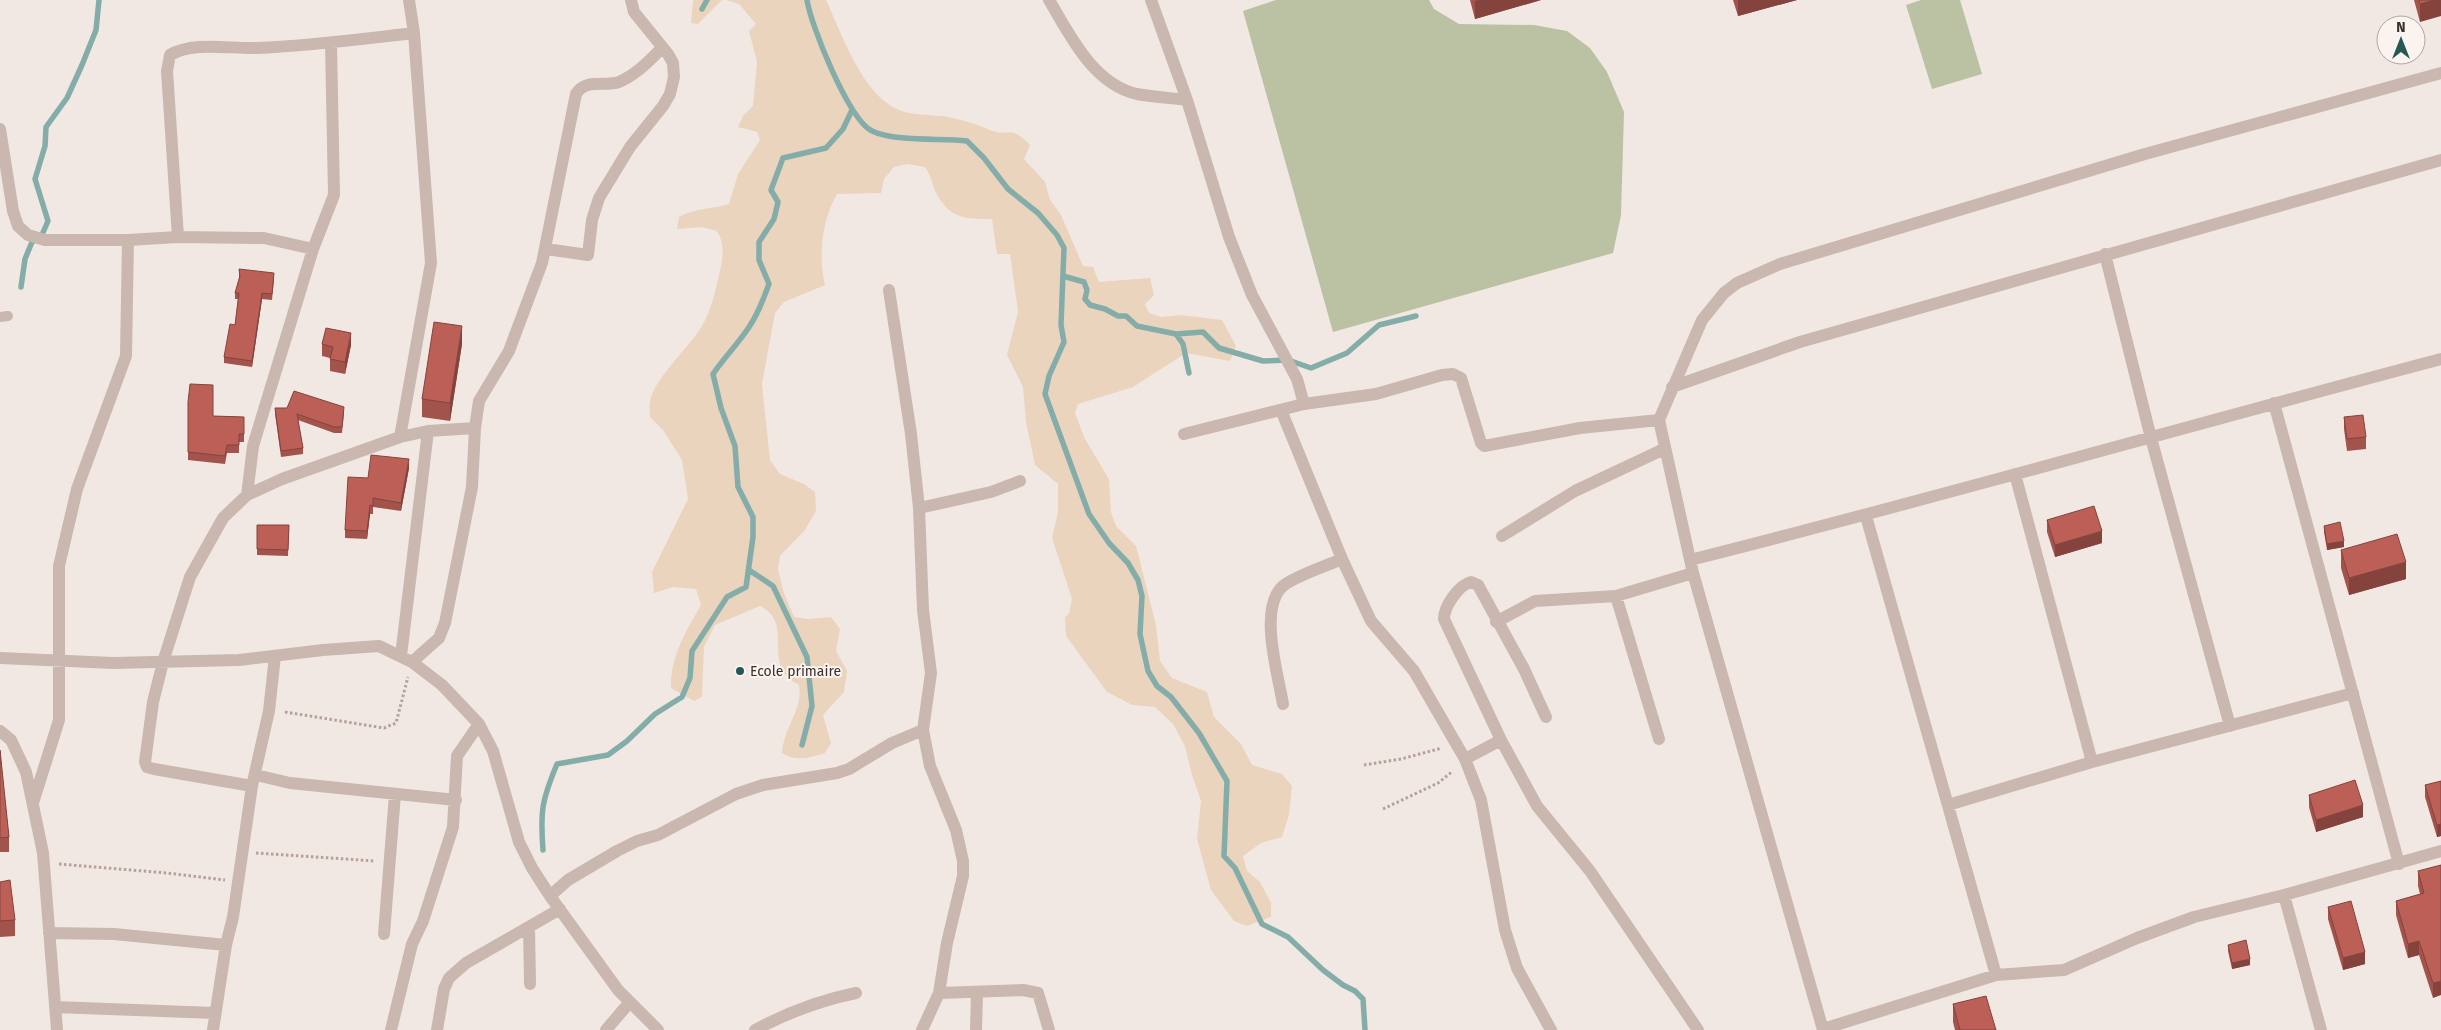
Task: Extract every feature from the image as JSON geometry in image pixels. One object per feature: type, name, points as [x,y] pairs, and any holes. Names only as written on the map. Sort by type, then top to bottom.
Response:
[{"type":"street","points":[[400,437],[431,263],[414,33],[409,0]]},
{"type":"street","points":[[546,249],[587,256],[589,254],[592,220],[608,179],[670,94],[674,77],[673,63],[634,12],[631,0]]},
{"type":"street","points":[[1049,0],[1068,32],[1093,66],[1113,85],[1136,94],[1187,100]]},
{"type":"street","points":[[1151,0],[1187,100],[1229,236],[1252,295],[1297,379],[1304,404]]},
{"type":"street","points":[[178,237],[167,71],[170,55],[181,49],[256,48],[330,43],[414,33]]},
{"type":"street","points":[[247,495],[253,446],[313,249],[334,195],[330,43]]},
{"type":"street","points":[[406,659],[439,638],[445,623],[472,487],[475,428],[479,401],[509,351],[546,249],[576,94],[580,88],[590,84],[617,83],[632,76],[662,48]]},
{"type":"street","points":[[2441,73],[2145,154],[1780,264],[1737,283],[1724,293],[1702,320],[1659,420],[1693,573],[1823,1030],[1996,975],[2064,970],[2137,938],[2194,917],[2284,895],[2441,851]]},
{"type":"street","points":[[0,129],[12,211],[18,226],[28,235],[44,240],[128,240],[178,237],[264,238],[313,249]]},
{"type":"street","points":[[1672,387],[1800,342],[2441,160]]},
{"type":"street","points":[[33,802],[59,720],[59,566],[78,489],[126,356],[128,240]]},
{"type":"street","points":[[2105,254],[2151,438],[2230,726]]},
{"type":"street","points":[[890,290],[911,434],[919,508],[923,610],[931,673],[923,730],[930,766],[956,830],[963,861],[963,876],[947,943],[939,993],[922,1030]]},
{"type":"street","points":[[1690,560],[1866,516],[2274,403],[2441,360]]},
{"type":"street","points":[[1184,434],[1304,404],[1376,394],[1442,375],[1453,374],[1461,378],[1484,446],[1599,425],[1659,420]]},
{"type":"street","points":[[2274,403],[2399,864]]},
{"type":"street","points":[[1281,410],[1342,559],[1371,621],[1414,671],[1465,758],[1481,800],[1505,930],[1517,968],[1551,1030]]},
{"type":"street","points":[[456,800],[254,781],[147,767],[145,762],[153,702],[163,662],[190,577],[223,518],[247,495],[282,479],[400,437],[428,432],[475,428]]},
{"type":"street","points":[[406,659],[428,432]]},
{"type":"street","points":[[1502,536],[1575,492],[1664,449]]},
{"type":"street","points":[[2015,474],[2092,762]]},
{"type":"street","points":[[919,508],[991,492],[1020,481]]},
{"type":"street","points":[[1866,516],[1996,975]]},
{"type":"street","points":[[1283,704],[1272,643],[1270,613],[1273,599],[1283,585],[1342,559]]},
{"type":"street","points":[[1496,622],[1535,601],[1616,596],[1693,573]]},
{"type":"street","points":[[1546,717],[1524,669],[1496,622],[1478,585],[1471,582],[1465,583],[1444,613],[1444,619],[1501,740],[1537,806],[1590,872],[1698,1030]]},
{"type":"street","points":[[1616,596],[1659,739]]},
{"type":"street","points":[[0,658],[59,661],[163,662],[239,660],[379,646],[406,659],[442,684],[479,724],[493,750],[519,842],[550,896],[629,1003],[658,1030]]},
{"type":"street","points":[[213,1030],[226,946],[239,882],[254,781],[269,711],[275,656]]},
{"type":"street","points":[[1948,805],[2092,762],[2353,694]]},
{"type":"street","points":[[391,1030],[412,944],[423,921],[452,827],[456,800],[457,756],[479,724]]},
{"type":"street","points":[[550,896],[568,880],[617,851],[658,835],[736,794],[763,785],[837,773],[849,769],[892,743],[923,730]]},
{"type":"street","points":[[0,731],[11,740],[26,772],[33,802],[44,863],[57,1030]]},
{"type":"street","points":[[1465,758],[1501,740]]},
{"type":"street","points":[[384,934],[395,794]]},
{"type":"street","points":[[2284,895],[2321,1030]]},
{"type":"street","points":[[437,1030],[444,989],[449,978],[466,963],[560,909]]},
{"type":"street","points":[[529,928],[530,984]]},
{"type":"street","points":[[49,933],[114,934],[226,946]]},
{"type":"street","points":[[939,993],[1023,990],[1038,993],[1048,1030]]},
{"type":"street","points":[[756,1030],[781,1016],[835,997],[856,993]]},
{"type":"street","points":[[976,1030],[977,993]]},
{"type":"street","points":[[606,1030],[629,1003]]},
{"type":"street","points":[[55,1007],[216,1014]]},
{"type":"path","points":[[269,711],[288,712],[384,728],[396,723],[406,659]]},
{"type":"path","points":[[1364,765],[1401,760],[1457,743]]},
{"type":"path","points":[[1383,809],[1438,783],[1465,758]]},
{"type":"path","points":[[243,851],[390,862]]},
{"type":"path","points":[[44,863],[167,873],[239,882]]},
{"type":"green space","points":[[1276,0],[1429,0],[1434,9],[1459,24],[1534,25],[1567,31],[1590,48],[1607,72],[1624,112],[1621,215],[1613,253],[1333,332],[1243,11]]},
{"type":"green space","points":[[1921,0],[1960,0],[1982,74],[1932,89],[1906,5]]},
{"type":"sand","points":[[693,0],[722,0],[698,24],[691,23]]},
{"type":"sand","points":[[726,0],[826,0],[856,65],[866,81],[890,105],[905,112],[943,116],[996,132],[1018,134],[1030,145],[1024,159],[1045,182],[1050,200],[1061,215],[1083,266],[1093,267],[1099,282],[1150,278],[1154,295],[1145,304],[1149,313],[1161,317],[1181,315],[1222,320],[1236,346],[1230,361],[1186,353],[1133,387],[1078,404],[1075,413],[1085,439],[1109,479],[1111,512],[1116,526],[1136,546],[1156,625],[1160,661],[1172,678],[1207,692],[1214,717],[1241,744],[1252,765],[1282,774],[1292,786],[1289,815],[1282,837],[1261,843],[1243,856],[1247,871],[1260,882],[1271,903],[1271,917],[1247,926],[1234,921],[1211,890],[1197,839],[1201,801],[1185,746],[1173,724],[1155,707],[1132,705],[1107,692],[1066,636],[1065,618],[1069,613],[1072,599],[1052,538],[1058,512],[1058,484],[1035,465],[1026,422],[1023,387],[1007,355],[1018,312],[1010,254],[997,254],[992,219],[974,219],[959,216],[941,202],[925,167],[907,164],[894,167],[884,179],[881,193],[837,194],[828,215],[823,238],[822,262],[825,285],[784,302],[775,313],[762,384],[770,460],[780,474],[804,484],[815,492],[816,511],[805,530],[780,556],[778,570],[784,593],[794,617],[808,619],[831,617],[840,629],[836,651],[847,671],[844,692],[823,715],[831,743],[825,753],[808,758],[792,758],[782,753],[783,743],[800,694],[799,685],[784,673],[780,664],[777,628],[769,612],[760,606],[715,625],[704,647],[702,697],[694,701],[671,688],[671,677],[676,655],[701,605],[696,589],[673,587],[654,593],[652,572],[688,499],[682,460],[663,430],[650,417],[650,404],[653,393],[664,374],[705,320],[717,285],[723,251],[717,231],[702,227],[677,229],[679,217],[685,214],[729,204],[738,174],[760,140],[757,132],[738,127],[743,116],[753,106],[757,62],[749,31],[756,24],[739,4]]},
{"type":"building","points":[[2419,0],[2434,0],[2420,4]]},
{"type":"building","points":[[239,269],[274,273],[272,294],[262,293],[252,361],[224,357],[230,324],[235,325],[239,293],[235,293],[240,276]]},
{"type":"building","points":[[434,322],[462,326],[450,403],[422,399]]},
{"type":"building","points":[[326,328],[351,333],[345,362],[330,359],[333,347],[322,344]]},
{"type":"building","points":[[190,384],[213,385],[213,416],[244,417],[244,434],[239,434],[239,445],[227,445],[225,456],[188,452]]},
{"type":"building","points":[[294,391],[344,407],[342,427],[334,427],[297,414],[303,448],[281,451],[275,408],[287,408]]},
{"type":"building","points":[[2363,415],[2366,437],[2347,439],[2344,417]]},
{"type":"building","points":[[371,455],[409,459],[401,503],[373,498],[373,506],[370,505],[367,531],[345,530],[348,477],[368,478]]},
{"type":"building","points":[[2094,506],[2102,531],[2055,545],[2047,520]]},
{"type":"building","points":[[2340,522],[2344,541],[2327,544],[2324,526]]},
{"type":"building","points":[[257,525],[289,525],[288,550],[257,549]]},
{"type":"building","points":[[2397,534],[2406,562],[2349,578],[2341,550]]},
{"type":"building","points":[[0,750],[9,837],[0,838]]},
{"type":"building","points":[[2355,780],[2363,805],[2316,820],[2309,795]]},
{"type":"building","points":[[2441,781],[2441,824],[2437,825],[2425,785]]},
{"type":"building","points":[[2441,865],[2441,981],[2433,983],[2419,941],[2408,944],[2396,901],[2424,893],[2418,871]]},
{"type":"building","points":[[10,880],[15,920],[0,921],[0,882]]},
{"type":"building","points":[[2351,901],[2365,952],[2343,958],[2328,907]]},
{"type":"building","points":[[2246,940],[2250,959],[2232,963],[2228,945]]},
{"type":"building","points":[[1986,996],[1996,1030],[1960,1030],[1953,1004]]},
{"type":"waterway","points":[[21,287],[25,259],[32,242],[41,237],[48,221],[35,179],[45,146],[46,127],[67,98],[82,65],[96,30],[99,0]]},
{"type":"waterway","points":[[702,9],[707,0]]},
{"type":"waterway","points":[[807,0],[823,50],[832,71],[842,92],[863,123],[872,131],[893,137],[967,141],[984,158],[1008,189],[1038,213],[1057,235],[1064,248],[1061,325],[1064,342],[1049,376],[1045,394],[1089,514],[1109,543],[1128,563],[1138,580],[1142,596],[1140,634],[1148,671],[1157,686],[1171,697],[1199,733],[1227,781],[1224,856],[1235,868],[1262,924],[1288,937],[1323,970],[1343,985],[1355,991],[1363,999],[1365,1030]]},
{"type":"waterway","points":[[543,850],[543,806],[557,764],[608,755],[627,741],[655,714],[682,697],[690,678],[692,651],[727,597],[746,587],[753,537],[753,517],[738,487],[735,446],[721,408],[713,374],[751,325],[769,284],[759,260],[759,242],[774,219],[778,202],[771,190],[783,158],[826,148],[843,129],[852,110]]},
{"type":"waterway","points":[[1063,276],[1084,282],[1087,290],[1085,299],[1090,305],[1105,309],[1118,316],[1126,316],[1137,326],[1176,334],[1183,344],[1189,373]]},
{"type":"waterway","points":[[1176,334],[1203,332],[1219,348],[1263,361],[1288,360],[1311,368],[1347,353],[1379,325],[1416,316]]},
{"type":"waterway","points":[[749,570],[773,586],[807,657],[812,706],[802,745]]},
{"type":"place","name":"Ecole primaire","points":[[740,671]]}]
